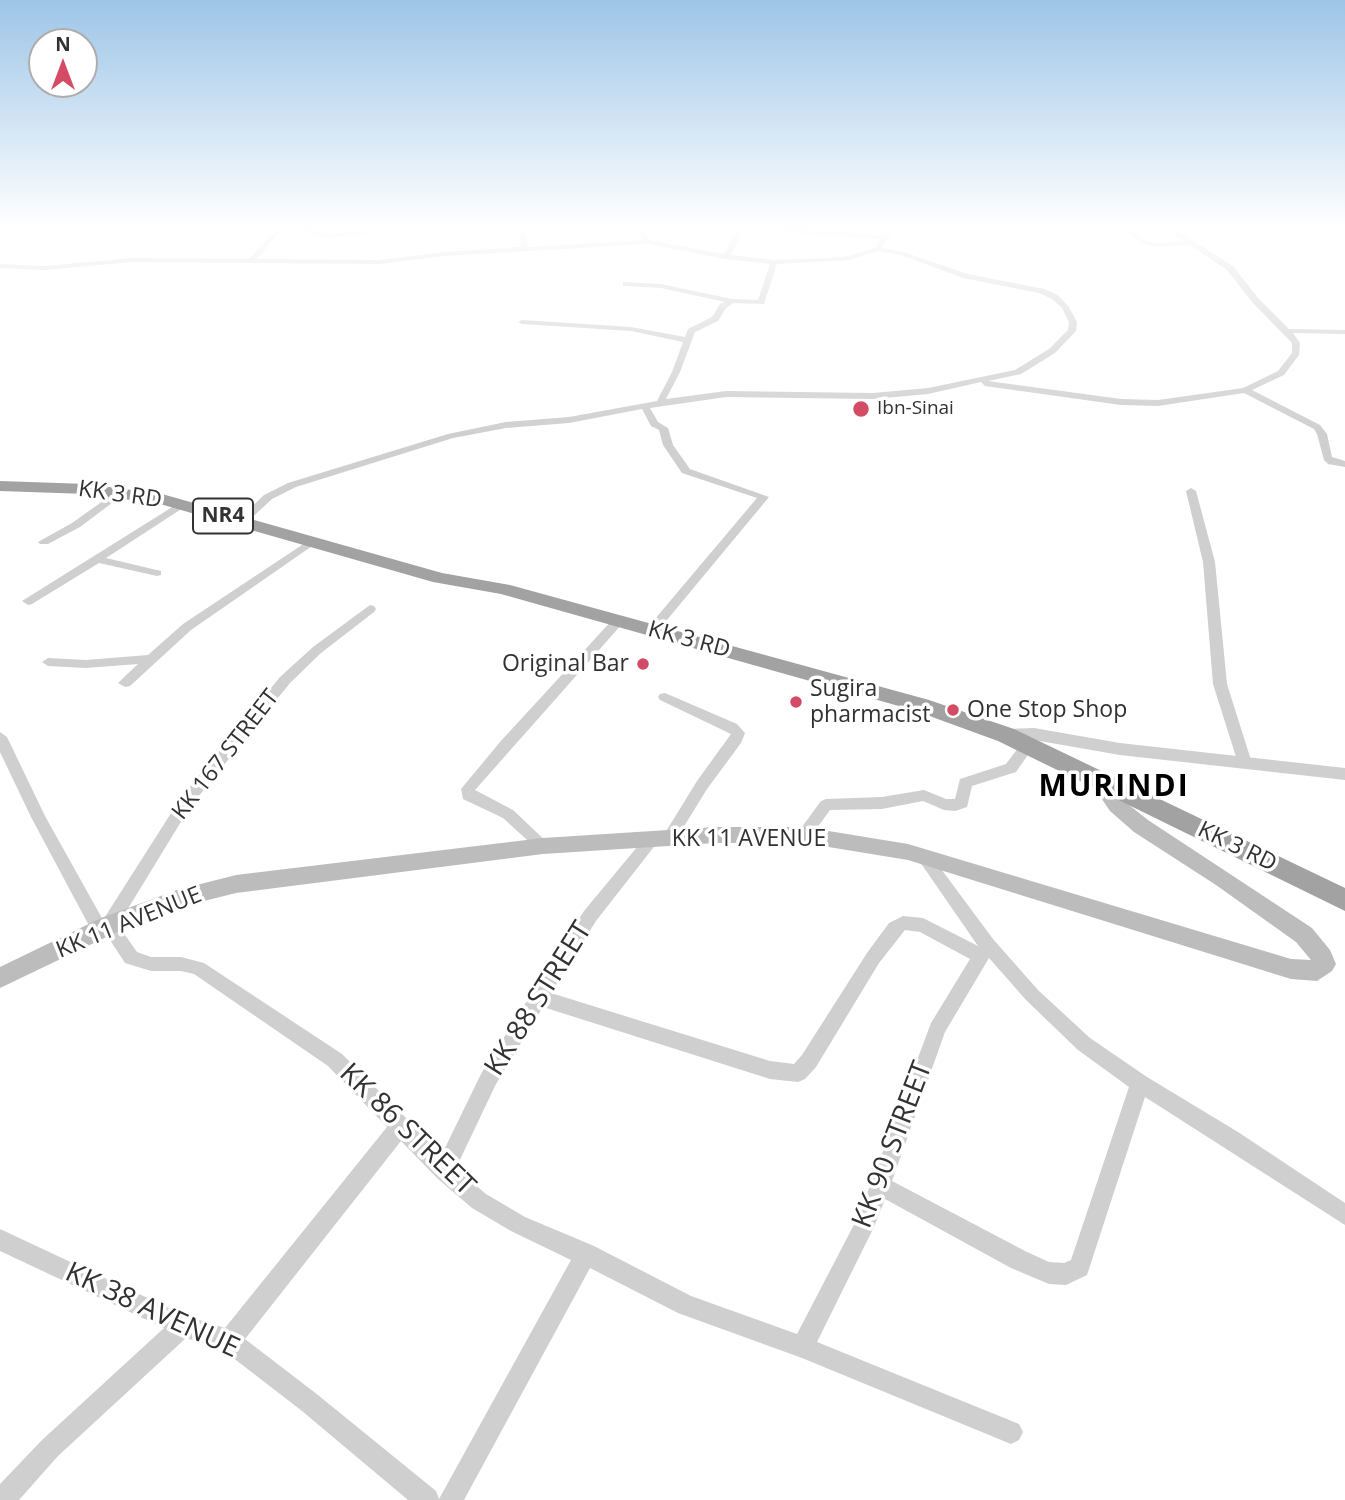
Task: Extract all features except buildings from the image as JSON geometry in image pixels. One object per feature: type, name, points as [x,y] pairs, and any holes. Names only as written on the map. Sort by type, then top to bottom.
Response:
[{"type":"highway","name":"KK 3 RD","points":[[0,485],[120,492],[182,504],[440,578],[503,589],[921,705],[1006,735],[1345,900]]},
{"type":"main road","name":"KK 11 AVENUE","points":[[0,978],[105,927],[177,899],[236,884],[543,846],[661,838],[804,835],[873,845],[925,858],[1291,969],[1317,971],[1324,964],[1318,950],[1304,935],[1125,813],[1097,777]]},
{"type":"street","points":[[704,295],[732,301],[761,302],[763,295]]},
{"type":"street","points":[[242,522],[268,497],[292,485],[451,436],[506,425],[569,420],[660,403],[747,393],[873,396],[928,391],[1018,372],[1052,351],[1072,331],[1073,322],[1065,307],[1050,295]]},
{"type":"street","points":[[976,382],[1143,403],[1201,398],[1245,390],[1281,373],[1296,353],[1296,343],[1287,331],[1251,295]]},
{"type":"street","points":[[660,403],[691,331],[715,318],[723,306],[732,301]]},
{"type":"street","points":[[522,322],[631,329],[687,340]]},
{"type":"street","points":[[1287,331],[1345,332]]},
{"type":"street","points":[[1245,390],[1317,427],[1322,434],[1327,458],[1331,462],[1345,464]]},
{"type":"street","points":[[645,407],[654,424],[663,428],[668,445],[686,471],[764,497],[653,629]]},
{"type":"street","points":[[1191,491],[1209,562],[1220,684],[1244,760]]},
{"type":"street","points":[[44,542],[91,515],[120,492]]},
{"type":"street","points":[[28,601],[182,504]]},
{"type":"street","points":[[125,683],[187,627],[312,542]]},
{"type":"street","points":[[97,559],[158,573]]},
{"type":"street","name":"KK 167 STREET","points":[[105,927],[186,803],[285,680],[317,650],[370,609]]},
{"type":"street","points":[[543,846],[508,814],[468,795],[468,789],[618,621]]},
{"type":"street","points":[[48,662],[86,664],[150,659]]},
{"type":"street","name":"KK 88 STREET","points":[[444,1171],[479,1096],[590,916],[661,838],[736,740],[738,733],[723,722],[665,697]]},
{"type":"street","points":[[1006,735],[1034,734],[1120,749],[1244,760],[1345,774]]},
{"type":"street","name":"KK 86 STREET","points":[[1,744],[50,841],[105,927],[131,958],[151,964],[181,964],[212,975],[335,1060],[444,1171],[479,1201],[498,1213],[686,1305],[802,1347],[1011,1432]]},
{"type":"street","points":[[804,835],[826,805],[883,803],[924,795],[955,806],[962,803],[965,783],[1011,768],[1027,746]]},
{"type":"street","points":[[925,858],[984,950],[1084,1044],[1345,1215]]},
{"type":"street","points":[[541,998],[770,1070],[798,1073],[809,1061],[873,958],[895,928],[903,923],[923,925],[984,950]]},
{"type":"street","name":"KK 90 STREET","points":[[802,1347],[849,1259],[937,1028],[984,950]]},
{"type":"street","points":[[879,1185],[1018,1260],[1049,1273],[1066,1274],[1079,1267],[1140,1083]]},
{"type":"street","points":[[229,1341],[400,1126]]},
{"type":"street","name":"KK 38 AVENUE","points":[[0,1240],[183,1326],[229,1341],[310,1403],[427,1500]]},
{"type":"street","points":[[452,1500],[586,1254]]},
{"type":"street","points":[[2,1500],[50,1448],[183,1326]]},
{"type":"place","name":"Ibn-Sinai","points":[[861,409]]},
{"type":"place","name":"Original Bar","points":[[643,664]]},
{"type":"place","name":"Sugira pharmacist","points":[[796,702]]},
{"type":"place","name":"One Stop Shop","points":[[953,710]]},
{"type":"district","name":"MURINDI","points":[[1114,787]]}]
